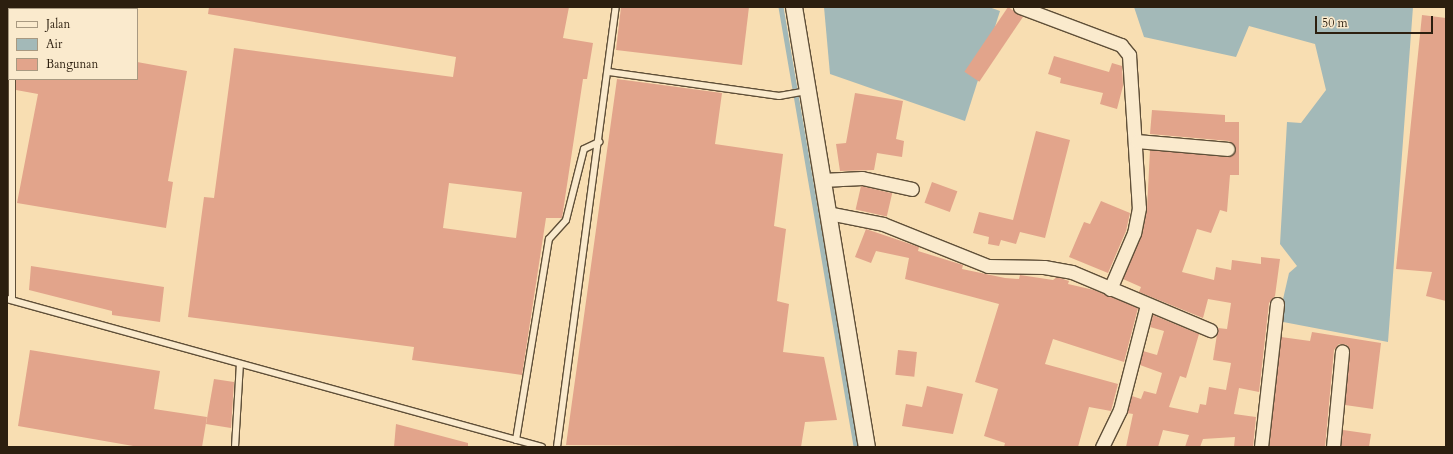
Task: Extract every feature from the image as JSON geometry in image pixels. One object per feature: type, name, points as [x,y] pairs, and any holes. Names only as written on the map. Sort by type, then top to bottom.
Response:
[{"type":"street","points":[[794,7],[805,91],[828,213],[867,447]]},
{"type":"street","points":[[1020,7],[1066,23],[1126,49],[1132,71],[1137,141],[1137,222],[1110,289]]},
{"type":"street","points":[[1137,141],[1228,149]]},
{"type":"street","points":[[822,180],[862,178],[912,189]]},
{"type":"street","points":[[828,213],[883,224],[988,266],[1061,268],[1210,330]]},
{"type":"street","points":[[1261,447],[1277,304]]},
{"type":"street","points":[[1102,447],[1120,410],[1147,305]]},
{"type":"street","points":[[1333,447],[1342,351]]},
{"type":"lane","points":[[557,447],[609,72],[616,7]]},
{"type":"lane","points":[[609,72],[779,96],[805,91]]},
{"type":"lane","points":[[12,80],[9,300],[542,447]]},
{"type":"lane","points":[[516,440],[549,239],[566,220],[584,149],[599,142]]},
{"type":"lane","points":[[235,447],[240,364]]},
{"type":"water","points":[[824,7],[989,7],[1000,11],[965,121],[830,74]]},
{"type":"water","points":[[1134,7],[1413,7],[1388,342],[1278,321],[1289,273],[1297,266],[1280,244],[1287,122],[1301,123],[1326,90],[1315,44],[1249,26],[1236,57],[1144,37]]},
{"type":"building","points":[[209,7],[569,7],[563,38],[593,43],[587,79],[583,79],[562,218],[546,218],[522,375],[412,360],[414,347],[188,317],[204,197],[214,198],[234,48],[453,77],[456,57],[208,14]],"holes":[[[449,183],[522,192],[516,238],[443,228]]]},
{"type":"building","points":[[621,7],[749,7],[742,65],[616,50]]},
{"type":"building","points":[[1008,7],[1023,17],[979,82],[964,72]]},
{"type":"building","points":[[1422,15],[1446,18],[1446,301],[1426,296],[1432,272],[1396,269]]},
{"type":"building","points":[[1054,56],[1109,72],[1112,63],[1122,66],[1123,86],[1117,109],[1100,104],[1103,93],[1060,83],[1061,78],[1048,74]]},
{"type":"building","points":[[138,62],[187,71],[168,181],[173,182],[166,228],[17,203],[38,94],[16,90],[16,80],[138,80]]},
{"type":"building","points":[[617,79],[722,93],[715,144],[783,154],[774,226],[786,229],[777,301],[789,304],[783,352],[824,357],[837,420],[805,422],[801,447],[566,445]]},
{"type":"building","points":[[855,93],[903,101],[896,139],[904,141],[902,157],[877,153],[874,170],[840,171],[836,144],[846,143]]},
{"type":"building","points":[[1152,110],[1225,115],[1225,122],[1239,122],[1239,175],[1230,175],[1227,212],[1220,210],[1211,233],[1197,229],[1182,272],[1214,280],[1216,267],[1231,270],[1232,260],[1261,264],[1261,257],[1280,259],[1275,296],[1269,303],[1259,392],[1239,388],[1234,414],[1256,417],[1253,447],[1234,447],[1235,437],[1203,439],[1200,447],[1185,447],[1189,435],[1163,430],[1158,447],[1126,447],[1133,414],[1127,413],[1132,396],[1141,399],[1144,391],[1156,394],[1162,373],[1140,365],[1143,351],[1157,355],[1164,331],[1150,327],[1153,315],[1199,334],[1186,378],[1180,376],[1169,407],[1198,413],[1200,404],[1206,405],[1209,387],[1226,390],[1231,363],[1213,360],[1218,328],[1227,329],[1231,303],[1208,299],[1203,318],[1139,292],[1141,287],[1123,279],[1142,235],[1147,209],[1150,150],[1227,157],[1236,150],[1229,141],[1150,134]]},
{"type":"building","points":[[1036,131],[1070,140],[1045,238],[1020,232],[1016,244],[1001,240],[999,246],[988,244],[989,237],[973,233],[979,212],[1013,220]]},
{"type":"building","points":[[932,182],[957,191],[950,212],[924,203]]},
{"type":"building","points":[[861,186],[892,193],[887,217],[856,209]]},
{"type":"building","points":[[1101,201],[1130,213],[1126,231],[1108,273],[1069,257],[1084,222],[1090,224]]},
{"type":"building","points":[[866,229],[919,247],[918,251],[963,265],[962,269],[1005,278],[1019,279],[1020,275],[1053,280],[1057,277],[1069,281],[1068,284],[1094,290],[1138,308],[1124,362],[1053,339],[1045,364],[1118,384],[1111,411],[1089,407],[1078,447],[1004,447],[1005,443],[984,436],[998,389],[975,382],[999,304],[905,279],[909,258],[876,251],[871,263],[855,257]]},
{"type":"building","points":[[31,266],[164,287],[160,322],[112,315],[112,311],[29,290]]},
{"type":"building","points":[[1312,332],[1381,343],[1373,409],[1345,405],[1350,351],[1347,345],[1339,344],[1334,350],[1325,447],[1269,447],[1281,337],[1310,341]]},
{"type":"building","points":[[30,350],[160,371],[154,409],[207,417],[202,447],[139,447],[18,426]]},
{"type":"building","points":[[898,350],[917,352],[914,377],[895,375]]},
{"type":"building","points":[[214,379],[234,382],[231,428],[206,424]]},
{"type":"building","points":[[927,386],[963,394],[953,434],[902,426],[906,404],[922,407]]},
{"type":"building","points":[[396,424],[468,443],[468,447],[394,447]]},
{"type":"building","points":[[1343,430],[1371,434],[1369,447],[1341,447]]},
{"type":"waterway","points":[[781,7],[856,447]]}]
